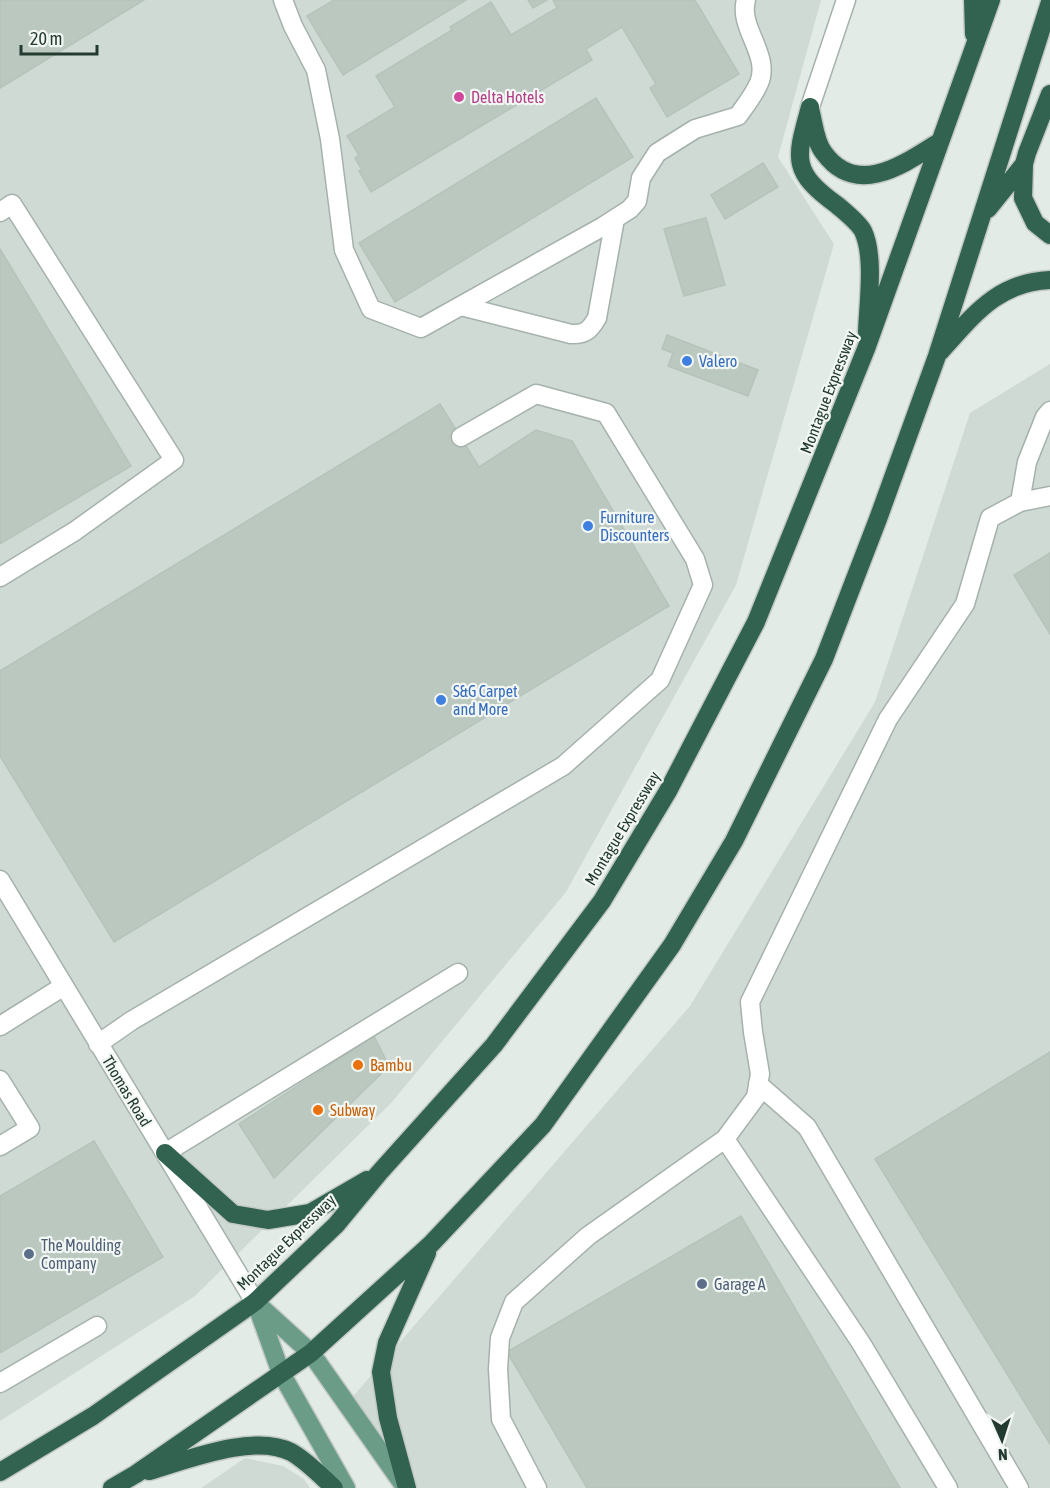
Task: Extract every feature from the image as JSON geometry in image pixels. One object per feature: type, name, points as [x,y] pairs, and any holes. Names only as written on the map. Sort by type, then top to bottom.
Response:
[{"type":"highway","points":[[973,0],[974,41]]},
{"type":"highway","name":"Montague Expressway","points":[[0,1472],[93,1416],[255,1302],[336,1225],[379,1173],[499,1039],[602,901],[668,791],[756,622],[866,349],[974,41],[991,0]]},
{"type":"highway","points":[[112,1488],[136,1474],[311,1353],[431,1244],[543,1125],[672,945],[734,841],[824,659],[937,356],[1050,2]]},
{"type":"highway","points":[[981,217],[1024,164],[1050,94]]},
{"type":"highway","points":[[810,107],[818,140],[824,153],[840,168],[855,174],[884,174],[939,142]]},
{"type":"highway","points":[[810,107],[799,148],[799,162],[816,188],[862,229],[867,243],[869,271],[866,349]]},
{"type":"highway","points":[[1024,164],[1023,198],[1035,223],[1050,235]]},
{"type":"highway","points":[[937,356],[980,309],[999,293],[1035,280],[1050,280]]},
{"type":"highway","points":[[165,1153],[233,1214],[268,1220],[310,1214],[379,1173]]},
{"type":"highway","points":[[406,1488],[388,1418],[381,1372],[387,1342],[431,1244]]},
{"type":"highway","points":[[136,1474],[229,1448],[279,1447],[299,1458],[334,1488]]},
{"type":"main road","points":[[255,1302],[311,1353],[406,1488]]},
{"type":"main road","points":[[255,1302],[281,1374],[346,1488]]},
{"type":"street","points":[[283,0],[293,27],[316,70],[330,139],[344,250],[371,309],[421,328],[630,209],[637,201],[641,178],[657,153],[695,129],[738,116],[760,82],[762,61],[740,2]]},
{"type":"street","points":[[810,107],[846,0]]},
{"type":"street","points":[[0,212],[12,204],[174,460],[75,531],[0,577]]},
{"type":"street","points":[[461,306],[581,335],[591,328],[597,318],[615,219]]},
{"type":"street","points":[[98,1044],[141,1015],[563,766],[660,680],[703,585],[695,559],[606,413],[536,394],[461,437]]},
{"type":"street","points":[[1020,502],[1028,462],[1045,417],[1050,411]]},
{"type":"street","points":[[537,1488],[501,1419],[498,1369],[500,1338],[514,1302],[588,1236],[725,1139],[756,1097],[760,1074],[750,1002],[888,719],[965,604],[990,518],[1020,502],[1050,496]]},
{"type":"street","name":"Thomas Road","points":[[0,880],[255,1302]]},
{"type":"street","points":[[165,1153],[458,972]]},
{"type":"street","points":[[0,1026],[64,986]]},
{"type":"street","points":[[0,1080],[30,1128],[0,1146]]},
{"type":"street","points":[[758,1084],[807,1127],[1019,1488]]},
{"type":"street","points":[[725,1139],[861,1343],[948,1488]]},
{"type":"street","points":[[0,1383],[97,1326]]},
{"type":"shaded area","points":[[0,0],[821,0],[778,157],[834,244],[736,585],[566,892],[391,1103],[195,1296],[0,1421]]},
{"type":"shaded area","points":[[1050,364],[1050,1488],[414,1488],[350,1400],[690,1006],[875,702],[970,413]]},
{"type":"shaded area","points":[[245,1458],[283,1466],[304,1479],[310,1488],[201,1488]]},
{"type":"building","points":[[0,0],[144,0],[0,88]]},
{"type":"building","points":[[334,0],[466,0],[343,75],[307,16]]},
{"type":"building","points":[[528,0],[547,0],[533,8]]},
{"type":"building","name":"Delta Hotels","points":[[553,0],[695,0],[739,74],[667,117],[650,88],[656,84],[622,27],[586,49],[592,60],[371,192],[359,171],[362,170],[355,158],[359,155],[347,136],[395,107],[376,76],[452,30],[450,27],[491,2],[511,35],[557,8]]},
{"type":"building","points":[[596,98],[633,157],[395,302],[359,243]]},
{"type":"building","points":[[763,163],[778,187],[725,219],[711,195]]},
{"type":"building","points":[[706,218],[725,285],[684,296],[664,229]]},
{"type":"building","points":[[0,249],[131,466],[0,544]]},
{"type":"building","points":[[667,335],[758,370],[748,396],[668,366],[673,353],[662,349]]},
{"type":"building","points":[[440,404],[479,467],[536,430],[572,441],[669,606],[114,942],[0,756],[0,671]]},
{"type":"building","points":[[1050,553],[1050,634],[1014,575]]},
{"type":"building","points":[[374,1036],[389,1066],[274,1178],[239,1124]]},
{"type":"building","points":[[1050,1052],[1050,1444],[875,1159]]},
{"type":"building","points":[[94,1141],[163,1257],[0,1353],[0,1196]]},
{"type":"building","name":"Garage A","points":[[741,1216],[900,1488],[587,1488],[507,1352]]},
{"type":"place","name":"Delta Hotels","points":[[459,97]]},
{"type":"place","name":"Valero","points":[[687,361]]},
{"type":"place","name":"Furniture Discounters","points":[[588,526]]},
{"type":"place","name":"S&G Carpet and More","points":[[441,700]]},
{"type":"place","name":"Bambu","points":[[358,1065]]},
{"type":"place","name":"Subway","points":[[318,1110]]},
{"type":"place","name":"The Moulding Company","points":[[29,1254]]},
{"type":"place","name":"Garage A","points":[[702,1284]]}]
